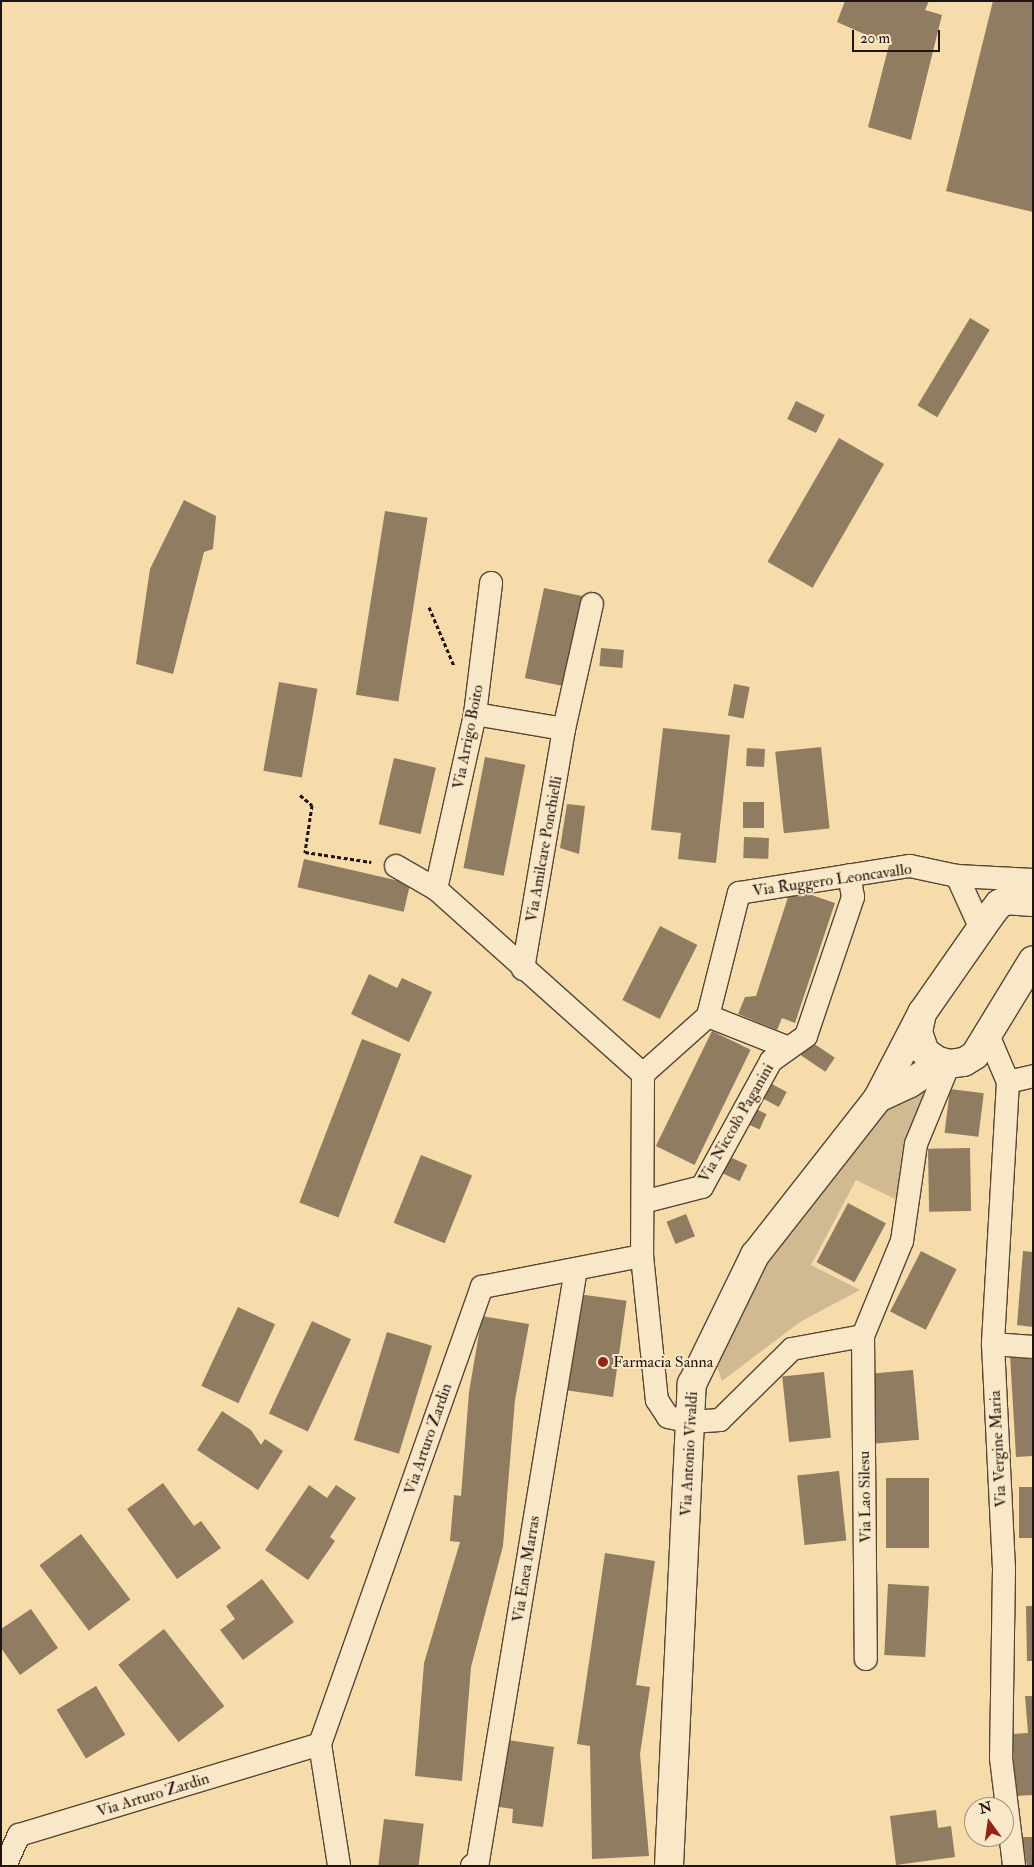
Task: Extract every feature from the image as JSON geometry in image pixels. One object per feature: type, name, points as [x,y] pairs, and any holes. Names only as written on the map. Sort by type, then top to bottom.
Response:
[{"type":"main road","points":[[999,904],[1033,881]]},
{"type":"main road","points":[[999,904],[1016,898],[1033,902]]},
{"type":"main road","name":"Via Antonio Vivaldi","points":[[669,1866],[692,1384],[754,1255],[878,1098],[922,1013],[999,904]]},
{"type":"main road","name":"Via Antonio Vivaldi","points":[[878,1098],[946,1063],[970,1059],[988,1035],[1033,960]]},
{"type":"main road","points":[[922,1013],[918,1032],[921,1045],[930,1056],[946,1063]]},
{"type":"street","name":"Via Arrigo Boito","points":[[436,889],[475,714],[491,583]]},
{"type":"street","name":"Via Amilcare Ponchielli","points":[[523,969],[564,730],[592,604]]},
{"type":"street","points":[[475,714],[564,730]]},
{"type":"street","points":[[396,866],[436,889],[523,969],[643,1074]]},
{"type":"street","name":"Via Ruggero Leoncavallo","points":[[708,1016],[739,893],[910,866],[957,876],[1033,881]]},
{"type":"street","name":"Via Niccolò Paganini","points":[[643,1202],[702,1187],[771,1061],[806,1036],[852,897],[849,875]]},
{"type":"street","points":[[957,876],[981,929]]},
{"type":"street","points":[[789,1048],[708,1016],[643,1074],[642,1256],[657,1400],[668,1417],[691,1422],[720,1420],[792,1348],[863,1336]]},
{"type":"street","name":"Via Vergine Maria","points":[[988,1035],[1008,1082],[993,1344],[1004,1569],[1001,1758],[1014,1866]]},
{"type":"street","name":"Via Lao Silesu","points":[[866,1659],[863,1336],[902,1241],[916,1144],[946,1063]]},
{"type":"street","points":[[1008,1082],[1033,1076]]},
{"type":"street","name":"Via Arturo Zardin","points":[[339,1866],[320,1744],[482,1287],[642,1256]]},
{"type":"street","name":"Via Enea Marras","points":[[472,1866],[478,1861],[576,1269]]},
{"type":"street","points":[[993,1344],[1033,1347]]},
{"type":"street","name":"Via Arturo Zardin","points":[[5,1866],[19,1835],[320,1744]]},
{"type":"path","points":[[429,607],[456,670]]},
{"type":"path","points":[[300,795],[312,805],[305,852],[396,866]]},
{"type":"shaded area","points":[[929,1086],[901,1202],[856,1180],[811,1265],[860,1290],[800,1322],[722,1381],[713,1355],[761,1260],[870,1116]]},
{"type":"building","points":[[845,1],[929,1],[925,10],[942,15],[911,140],[868,127],[889,45],[837,22]]},
{"type":"building","points":[[993,1],[1033,1],[1033,212],[946,191]]},
{"type":"building","points":[[970,318],[990,330],[937,417],[917,405]]},
{"type":"building","points":[[796,401],[825,415],[816,433],[787,419]]},
{"type":"building","points":[[839,438],[884,464],[813,588],[768,562]]},
{"type":"building","points":[[184,500],[216,516],[213,549],[204,552],[173,674],[136,664],[150,569]]},
{"type":"building","points":[[385,511],[427,518],[398,701],[356,695]]},
{"type":"building","points":[[544,588],[583,596],[564,686],[525,678]]},
{"type":"building","points":[[601,648],[624,650],[622,668],[599,666]]},
{"type":"building","points":[[279,682],[317,689],[302,777],[263,771]]},
{"type":"building","points":[[734,684],[750,687],[744,718],[728,715]]},
{"type":"building","points":[[663,728],[730,735],[716,863],[678,859],[681,833],[651,830]]},
{"type":"building","points":[[821,747],[830,829],[784,833],[775,752]]},
{"type":"building","points":[[747,748],[765,749],[764,767],[746,766]]},
{"type":"building","points":[[485,757],[525,765],[504,876],[463,868]]},
{"type":"building","points":[[394,758],[436,768],[421,834],[379,824]]},
{"type":"building","points":[[743,802],[764,802],[764,828],[743,828]]},
{"type":"building","points":[[567,804],[585,806],[579,854],[560,848]]},
{"type":"building","points":[[744,837],[769,838],[768,859],[743,858]]},
{"type":"building","points":[[304,859],[410,884],[404,912],[297,887]]},
{"type":"building","points":[[791,888],[835,903],[795,1023],[782,1018],[777,1030],[738,1014],[745,997],[756,996]]},
{"type":"building","points":[[660,926],[697,945],[660,1019],[622,1000]]},
{"type":"building","points":[[369,974],[397,988],[402,978],[432,992],[409,1042],[351,1014]]},
{"type":"building","points":[[712,1031],[751,1050],[695,1165],[656,1146]]},
{"type":"building","points":[[362,1039],[401,1054],[338,1217],[299,1202]]},
{"type":"building","points":[[810,1041],[835,1058],[825,1072],[800,1055]]},
{"type":"building","points":[[770,1083],[787,1092],[779,1107],[762,1098]]},
{"type":"building","points":[[950,1089],[984,1093],[978,1137],[945,1133]]},
{"type":"building","points":[[751,1107],[767,1114],[760,1129],[744,1123]]},
{"type":"building","points":[[970,1148],[971,1211],[929,1212],[928,1149]]},
{"type":"building","points":[[421,1155],[472,1176],[445,1243],[394,1223]]},
{"type":"building","points":[[730,1157],[747,1165],[740,1181],[722,1173]]},
{"type":"building","points":[[848,1203],[886,1223],[855,1282],[817,1262]]},
{"type":"building","points":[[686,1214],[695,1236],[676,1244],[667,1222]]},
{"type":"building","points":[[921,1251],[957,1269],[926,1330],[890,1312]]},
{"type":"building","points":[[1023,1251],[1033,1252],[1033,1327],[1017,1325]]},
{"type":"building","points":[[578,1294],[627,1301],[613,1397],[565,1390]]},
{"type":"building","points":[[238,1307],[275,1324],[238,1403],[201,1386]]},
{"type":"building","points":[[482,1316],[529,1324],[515,1400],[503,1546],[471,1667],[462,1781],[415,1776],[424,1663],[460,1542],[450,1541],[454,1495],[461,1496],[469,1392]]},
{"type":"building","points":[[312,1321],[351,1339],[308,1432],[269,1413]]},
{"type":"building","points":[[387,1332],[432,1346],[399,1454],[354,1440]]},
{"type":"building","points":[[1033,1354],[1033,1456],[1016,1457],[1010,1355]]},
{"type":"building","points":[[913,1370],[919,1440],[873,1444],[867,1374]]},
{"type":"building","points":[[824,1372],[831,1438],[789,1442],[782,1376]]},
{"type":"building","points":[[222,1411],[251,1430],[261,1445],[265,1439],[283,1451],[258,1490],[197,1450]]},
{"type":"building","points":[[839,1471],[846,1541],[805,1545],[797,1475]]},
{"type":"building","points":[[886,1478],[929,1478],[929,1548],[886,1548]]},
{"type":"building","points":[[163,1483],[194,1526],[201,1521],[221,1548],[177,1579],[127,1509]]},
{"type":"building","points":[[309,1485],[327,1498],[336,1485],[356,1498],[330,1537],[335,1541],[308,1580],[265,1550]]},
{"type":"building","points":[[1019,1487],[1033,1487],[1033,1538],[1019,1538]]},
{"type":"building","points":[[81,1534],[130,1599],[89,1631],[39,1565]]},
{"type":"building","points":[[605,1553],[655,1561],[636,1685],[650,1687],[640,1754],[649,1856],[592,1859],[590,1746],[577,1744]]},
{"type":"building","points":[[262,1579],[294,1622],[243,1660],[220,1630],[235,1619],[226,1606]]},
{"type":"building","points":[[888,1584],[929,1586],[925,1657],[884,1655]]},
{"type":"building","points":[[1026,1606],[1033,1606],[1033,1661],[1027,1661]]},
{"type":"building","points":[[31,1609],[58,1648],[20,1675],[1,1648],[1,1629]]},
{"type":"building","points":[[164,1629],[224,1706],[179,1742],[118,1665]]},
{"type":"building","points":[[96,1686],[125,1735],[86,1759],[57,1710]]},
{"type":"building","points":[[1025,1696],[1033,1696],[1033,1795],[1016,1796],[1012,1734],[1028,1733]]},
{"type":"building","points":[[501,1739],[554,1747],[543,1827],[512,1823],[513,1809],[492,1806]]},
{"type":"building","points":[[936,1810],[938,1828],[951,1826],[955,1857],[896,1865],[890,1816]]},
{"type":"building","points":[[384,1819],[424,1824],[419,1866],[378,1866]]},
{"type":"building","points":[[1022,1837],[1033,1837],[1033,1866],[1027,1866]]},
{"type":"place","name":"Farmacia Sanna","points":[[603,1362]]}]
